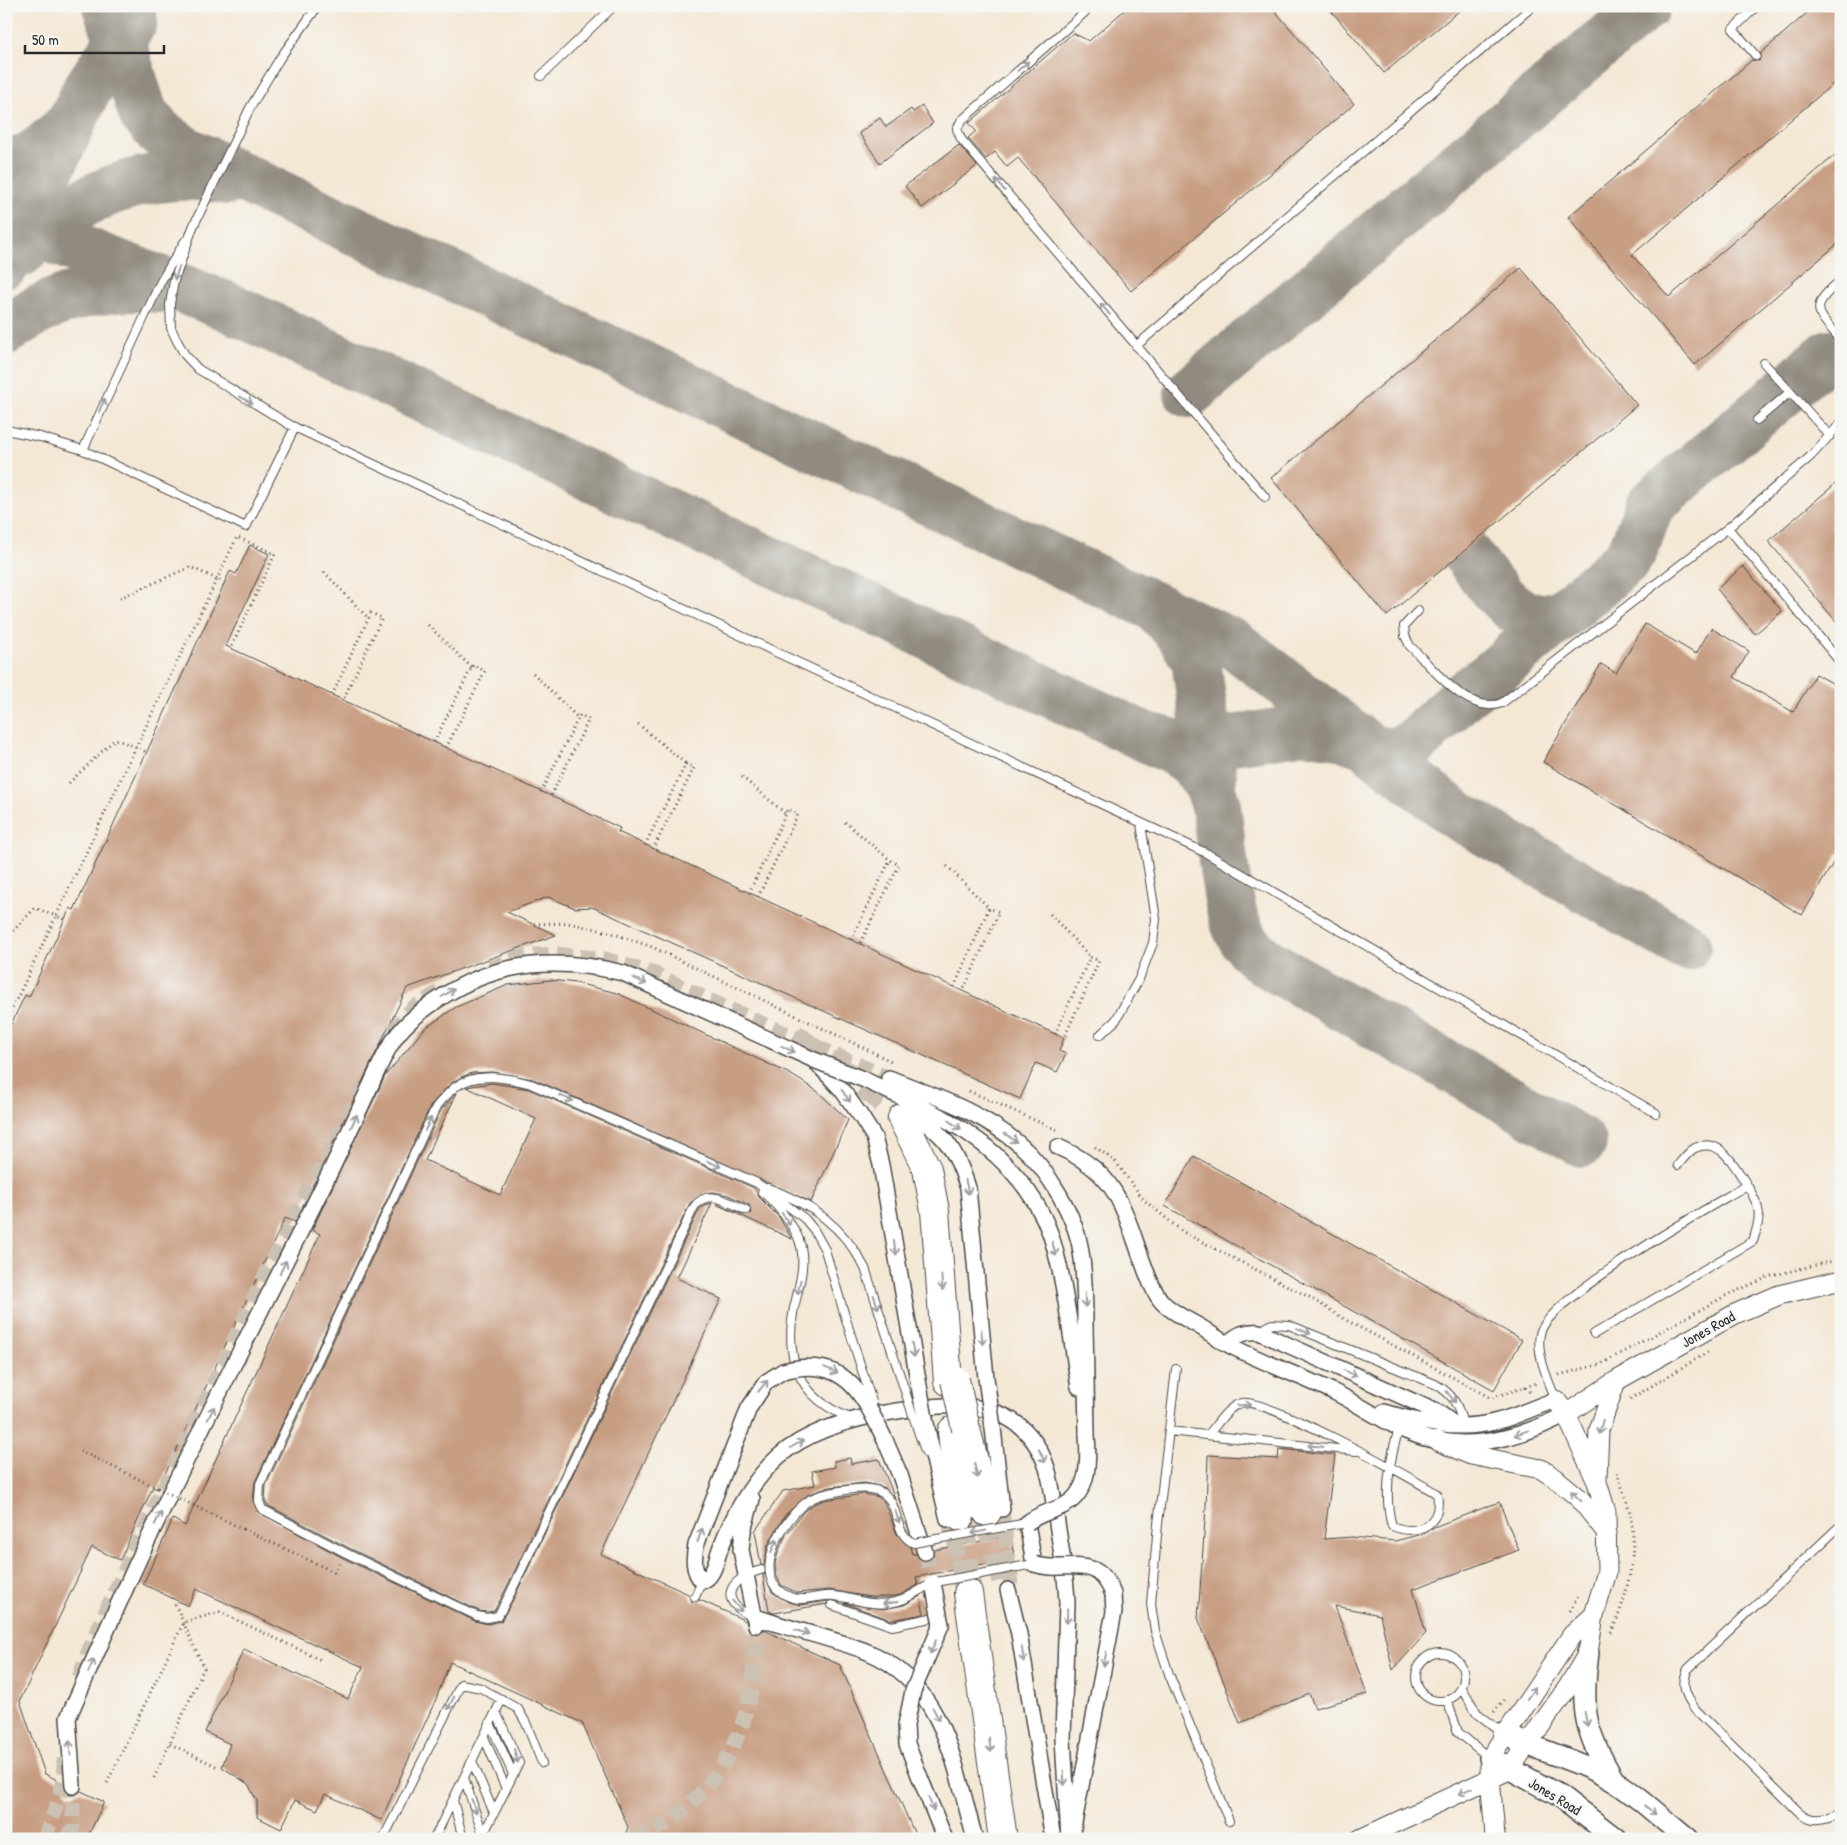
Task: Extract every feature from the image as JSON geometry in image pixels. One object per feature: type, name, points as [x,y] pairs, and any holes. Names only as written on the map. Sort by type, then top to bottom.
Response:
[{"type":"highway","points":[[902,1118],[920,1152],[932,1190],[952,1380],[941,1432],[950,1512]]},
{"type":"highway","points":[[941,1432],[994,1511]]},
{"type":"highway","points":[[968,1593],[1004,1839]]},
{"type":"main road","points":[[1588,1653],[1583,1689],[1585,1714],[1596,1751],[1614,1781]]},
{"type":"main road","points":[[1504,1734],[1527,1745],[1576,1763],[1614,1781],[1687,1839]]},
{"type":"main road","name":"Jones Road","points":[[1490,1758],[1560,1796],[1616,1839]]},
{"type":"street","points":[[73,1786],[68,1718],[156,1523],[334,1163],[385,1054],[407,1024],[448,992],[507,967],[542,964],[594,966],[623,973],[814,1060],[865,1080],[961,1129],[1017,1175],[1050,1233],[1056,1257],[1087,1434]]},
{"type":"street","points":[[814,1060],[842,1090],[874,1137],[881,1165],[902,1284],[911,1387],[941,1432]]},
{"type":"street","points":[[889,1078],[969,1111],[1022,1146],[1051,1181],[1070,1216],[1081,1251],[1085,1298],[1088,1469],[1086,1479],[1077,1496],[1071,1502],[1037,1515],[1026,1523],[1034,1564],[1044,1567],[1076,1565],[1091,1568],[1106,1579],[1113,1594],[1114,1612],[1070,1839]]},
{"type":"street","points":[[865,1080],[940,1132],[961,1163],[968,1188],[986,1378],[993,1428],[994,1511]]},
{"type":"street","points":[[1058,1147],[1089,1162],[1109,1183],[1123,1207],[1146,1272],[1164,1303],[1178,1314],[1227,1344],[1292,1372],[1365,1407],[1399,1428],[1438,1441],[1471,1455],[1541,1469],[1556,1478],[1580,1499],[1607,1534]]},
{"type":"street","name":"Jones Road","points":[[1561,1407],[1585,1400],[1735,1314],[1778,1295],[1841,1280]]},
{"type":"street","points":[[1227,1344],[1237,1335],[1246,1331],[1259,1332],[1439,1413],[1460,1426]]},
{"type":"street","points":[[923,1547],[900,1475],[885,1440],[863,1398],[845,1378],[820,1366],[784,1371],[766,1382],[749,1408],[696,1544],[694,1555],[696,1573],[702,1581],[710,1575],[727,1533],[745,1498],[773,1463],[791,1447],[808,1438],[855,1420],[924,1406],[966,1405],[1012,1418],[1028,1433],[1040,1452],[1050,1480],[1066,1581],[1068,1603],[1063,1739],[1070,1839]]},
{"type":"street","points":[[1597,1482],[1600,1430],[1616,1381]]},
{"type":"street","points":[[1365,1407],[1426,1424],[1460,1426],[1499,1421],[1561,1407]]},
{"type":"street","points":[[1438,1441],[1485,1443],[1504,1439],[1547,1424],[1561,1407]]},
{"type":"street","points":[[1360,1839],[1509,1770],[1568,1687],[1588,1653],[1594,1615],[1608,1572],[1606,1512],[1597,1482],[1561,1407]]},
{"type":"street","points":[[773,1463],[750,1504],[740,1550],[754,1572],[756,1621],[870,1653],[894,1666],[923,1694],[945,1732],[975,1839]]},
{"type":"street","points":[[932,1579],[940,1616],[939,1634],[912,1691],[906,1735],[907,1744],[943,1836]]},
{"type":"street","points":[[1010,1587],[1053,1839]]},
{"type":"street","points":[[1494,1839],[1493,1802],[1489,1780],[1490,1758],[1504,1734],[1572,1635],[1594,1615]]},
{"type":"lane","points":[[83,450],[161,281],[193,227],[250,108],[280,58],[318,6]]},
{"type":"lane","points":[[541,76],[614,6]]},
{"type":"lane","points":[[1092,6],[961,121],[957,129],[961,139],[1265,497]]},
{"type":"lane","points":[[1136,346],[1533,6]]},
{"type":"lane","points":[[1756,56],[1734,28],[1757,6]]},
{"type":"lane","points":[[193,227],[174,281],[170,304],[171,328],[185,354],[198,369],[293,426],[1206,853],[1656,1113]]},
{"type":"lane","points":[[1841,280],[1824,294],[1818,308],[1820,315],[1841,340]]},
{"type":"lane","points":[[1764,362],[1830,436]]},
{"type":"lane","points":[[1757,420],[1790,392]]},
{"type":"lane","points":[[1418,611],[1404,626],[1405,636],[1410,646],[1467,699],[1482,706],[1496,705],[1510,699],[1728,528],[1811,456],[1841,423]]},
{"type":"lane","points":[[6,430],[48,439],[83,450],[246,527],[293,426]]},
{"type":"lane","points":[[1728,528],[1841,663]]},
{"type":"lane","points":[[1100,1034],[1116,1020],[1139,979],[1153,944],[1156,919],[1141,824]]},
{"type":"lane","points":[[746,1210],[709,1196],[702,1198],[694,1207],[515,1585],[498,1616],[487,1618],[477,1616],[346,1554],[266,1512],[259,1501],[260,1484],[436,1107],[456,1086],[478,1079],[504,1077],[531,1084],[567,1098],[757,1183],[820,1214],[846,1236],[865,1268],[911,1387]]},
{"type":"lane","points":[[1594,1334],[1753,1242],[1760,1221],[1758,1204],[1725,1153],[1710,1145],[1694,1149],[1678,1165]]},
{"type":"lane","points":[[744,1178],[778,1208],[799,1238],[802,1268],[793,1317],[791,1344],[800,1377],[806,1388],[825,1407],[855,1420]]},
{"type":"lane","points":[[757,1183],[806,1219],[824,1250],[885,1440]]},
{"type":"lane","points":[[1561,1407],[1542,1365],[1540,1334],[1550,1315],[1588,1283],[1747,1185]]},
{"type":"lane","points":[[1259,1332],[1272,1324],[1289,1325],[1436,1384],[1453,1397],[1460,1410],[1460,1426]]},
{"type":"lane","points":[[1176,1369],[1151,1604],[1155,1631],[1169,1674],[1229,1820]]},
{"type":"lane","points":[[1208,1435],[1234,1406],[1248,1403],[1271,1409],[1364,1452],[1389,1466],[1438,1494],[1439,1505],[1437,1515],[1429,1525],[1413,1529],[1400,1529],[1392,1526],[1389,1516],[1389,1466],[1399,1428]]},
{"type":"lane","points":[[1169,1431],[1364,1452]]},
{"type":"lane","points":[[1026,1523],[923,1547],[908,1540],[903,1535],[894,1507],[885,1493],[870,1489],[833,1493],[811,1499],[795,1514],[771,1549],[768,1566],[773,1584],[789,1597],[801,1600],[835,1596],[870,1604],[907,1600],[932,1579],[1034,1564]]},
{"type":"lane","points":[[1841,1525],[1688,1669],[1684,1678],[1684,1691],[1696,1710],[1799,1812],[1811,1819],[1819,1820],[1841,1812]]},
{"type":"lane","points":[[754,1572],[731,1586],[730,1595],[735,1606],[756,1621]]},
{"type":"lane","points":[[695,1598],[702,1581]]},
{"type":"lane","points":[[832,1605],[886,1625],[896,1626],[940,1616]]},
{"type":"lane","points":[[1439,1653],[1449,1655],[1458,1660],[1463,1669],[1465,1679],[1462,1688],[1455,1696],[1446,1700],[1436,1701],[1427,1697],[1420,1690],[1417,1681],[1417,1671],[1422,1662],[1430,1656],[1439,1653]]},
{"type":"lane","points":[[383,1839],[461,1684],[481,1688],[518,1709],[526,1723],[542,1763]]},
{"type":"lane","points":[[1462,1688],[1477,1713],[1504,1734]]},
{"type":"lane","points":[[434,1839],[502,1699]]},
{"type":"lane","points":[[1446,1700],[1458,1732],[1490,1758]]},
{"type":"lane","points":[[482,1836],[519,1763],[496,1712]]},
{"type":"lane","points":[[490,1723],[513,1774]]},
{"type":"lane","points":[[484,1737],[506,1789]]},
{"type":"lane","points":[[472,1761],[494,1813]]},
{"type":"lane","points":[[464,1778],[482,1836]]},
{"type":"lane","points":[[453,1800],[464,1839]]},
{"type":"path","points":[[6,1022],[237,537],[275,554],[231,648]]},
{"type":"path","points":[[120,598],[190,567],[224,582]]},
{"type":"path","points":[[324,572],[368,619]]},
{"type":"path","points":[[332,695],[371,613],[382,618],[343,700]]},
{"type":"path","points":[[428,625],[472,668]]},
{"type":"path","points":[[434,742],[473,665],[485,671],[446,748]]},
{"type":"path","points":[[534,673],[578,718]]},
{"type":"path","points":[[541,792],[580,715],[589,719],[551,796]]},
{"type":"path","points":[[638,724],[686,764],[694,768],[653,849]]},
{"type":"path","points":[[69,783],[115,738],[146,752]]},
{"type":"path","points":[[645,845],[686,764]]},
{"type":"path","points":[[742,777],[786,814]]},
{"type":"path","points":[[749,893],[788,809],[798,814],[758,897]]},
{"type":"path","points":[[845,822],[890,860],[900,865],[860,944]]},
{"type":"path","points":[[851,940],[890,860]]},
{"type":"path","points":[[947,866],[989,908],[999,912],[963,991]]},
{"type":"path","points":[[6,938],[35,908],[64,919]]},
{"type":"path","points":[[954,987],[989,908]]},
{"type":"path","points":[[1050,914],[1090,957],[1100,962],[1064,1038]]},
{"type":"path","points":[[1055,1034],[1090,957]]},
{"type":"path","points":[[1630,1398],[1693,1363],[1716,1347]]},
{"type":"path","points":[[80,1451],[334,1572],[346,1554]]},
{"type":"path","points":[[1566,1617],[1583,1587]]},
{"type":"path","points":[[154,1778],[204,1668],[174,1604]]},
{"type":"path","points":[[108,1783],[184,1622],[220,1612],[323,1661]]},
{"type":"path","points":[[1487,1720],[1506,1699]]},
{"type":"path","points":[[170,1744],[216,1766]]},
{"type":"green space","points":[[6,6],[12,26],[6,47]]},
{"type":"building","points":[[1129,6],[1271,6],[1354,104],[1131,291],[1018,158],[1007,167],[995,152],[986,159],[968,138],[976,131],[969,123],[1073,33],[1089,41]]},
{"type":"building","points":[[1327,6],[1465,6],[1384,73]]},
{"type":"building","points":[[1815,6],[1841,6],[1841,77],[1632,255],[1669,297],[1841,150],[1841,241],[1695,365],[1568,217],[1752,60],[1759,61],[1761,53]]},
{"type":"building","points":[[922,106],[933,123],[880,163],[859,133],[880,118],[886,127],[911,109],[913,112]]},
{"type":"building","points":[[959,145],[977,166],[922,208],[905,186]]},
{"type":"building","points":[[1521,268],[1637,405],[1387,616],[1271,478]]},
{"type":"building","points":[[1841,479],[1841,627],[1768,541]]},
{"type":"building","points":[[250,545],[269,554],[226,646],[620,828],[618,832],[1064,1038],[1059,1051],[1066,1054],[1057,1072],[1036,1063],[1020,1099],[592,907],[575,908],[548,897],[507,912],[556,935],[407,988],[295,1222],[285,1218],[158,1489],[153,1487],[120,1560],[92,1547],[20,1701],[45,1774],[63,1783],[65,1791],[69,1795],[74,1795],[81,1791],[104,1802],[87,1839],[6,1839],[6,1035],[25,995],[29,997],[70,908],[74,910],[230,571],[236,574]]},
{"type":"building","points":[[1743,566],[1782,611],[1755,634],[1717,589]]},
{"type":"building","points":[[1645,624],[1696,654],[1711,628],[1749,651],[1734,677],[1793,712],[1816,674],[1841,688],[1841,850],[1802,915],[1543,762],[1601,664],[1616,673]]},
{"type":"building","points":[[551,980],[576,983],[617,993],[790,1074],[817,1091],[848,1120],[811,1202],[533,1079],[492,1072],[472,1073],[461,1077],[449,1085],[431,1105],[255,1482],[253,1501],[257,1511],[343,1558],[475,1621],[488,1624],[501,1621],[515,1596],[699,1210],[703,1206],[712,1203],[677,1278],[721,1299],[601,1554],[690,1595],[692,1602],[700,1600],[746,1621],[749,1631],[753,1634],[758,1634],[764,1630],[840,1665],[917,1839],[624,1839],[628,1827],[582,1723],[450,1662],[436,1699],[381,1820],[325,1794],[317,1810],[295,1800],[281,1829],[257,1817],[257,1801],[248,1784],[222,1767],[230,1744],[205,1732],[244,1649],[348,1699],[363,1667],[196,1589],[188,1606],[143,1584],[173,1519],[185,1526],[320,1234],[312,1230],[385,1076],[424,1029],[456,1007],[508,985]]},
{"type":"building","points":[[492,1083],[529,1089],[754,1188],[758,1196],[779,1217],[792,1239],[716,1204],[744,1215],[751,1213],[749,1205],[728,1195],[713,1192],[705,1193],[690,1203],[505,1591],[494,1611],[487,1612],[479,1611],[349,1548],[267,1505],[265,1500],[266,1485],[441,1110],[457,1093],[425,1160],[500,1195],[536,1119],[466,1087]]},
{"type":"building","points":[[1194,1156],[1522,1340],[1494,1390],[1165,1206]]},
{"type":"building","points":[[1279,1449],[1335,1455],[1324,1539],[1352,1537],[1395,1541],[1422,1534],[1434,1527],[1499,1502],[1519,1550],[1413,1589],[1426,1633],[1393,1670],[1380,1615],[1335,1606],[1367,1694],[1315,1708],[1309,1694],[1240,1723],[1198,1618],[1208,1455],[1278,1459]]},
{"type":"building","points":[[850,1458],[851,1464],[879,1459],[895,1498],[883,1487],[865,1483],[830,1487],[809,1494],[785,1515],[768,1545],[764,1565],[761,1565],[755,1531],[783,1491],[815,1485],[812,1471],[835,1467],[834,1461]]},
{"type":"building","points":[[864,1494],[878,1497],[884,1502],[897,1534],[910,1547],[912,1554],[916,1554],[923,1561],[932,1559],[934,1550],[1010,1536],[1015,1558],[916,1577],[918,1585],[900,1595],[889,1597],[870,1597],[829,1590],[797,1593],[781,1585],[776,1575],[775,1563],[779,1550],[786,1535],[804,1511],[814,1504],[825,1500]]},
{"type":"building","points":[[765,1574],[772,1592],[788,1602],[801,1605],[828,1601],[827,1604],[774,1613],[769,1611],[763,1575]]},
{"type":"building","points":[[920,1596],[924,1614],[891,1620],[844,1603],[883,1609],[904,1605]]},
{"type":"taxiway","points":[[107,6],[143,113],[159,132],[184,150],[1234,644],[1457,815],[1686,946]]},
{"type":"taxiway","points":[[1189,393],[1646,6]]},
{"type":"taxiway","points":[[6,263],[86,91],[133,21]]},
{"type":"taxiway","points":[[6,167],[32,155],[48,144],[69,125]]},
{"type":"taxiway","points":[[21,252],[41,232],[64,215],[89,200],[115,189],[143,181],[171,177],[200,176],[228,180]]},
{"type":"taxiway","points":[[6,221],[229,307],[1175,751],[1196,768],[1210,789],[1216,806],[1231,909],[1240,933],[1246,944],[1255,954],[1267,963],[1582,1142]]},
{"type":"taxiway","points":[[6,330],[41,309],[78,295],[118,288],[159,288]]},
{"type":"taxiway","points":[[1371,749],[1392,753],[1412,745],[1463,696],[1490,676],[1625,561],[1633,550],[1650,505],[1829,354]]},
{"type":"taxiway","points":[[1464,551],[1495,591],[1520,612],[1534,617],[1549,617],[1566,611]]},
{"type":"taxiway","points":[[1158,610],[1180,633],[1196,660],[1212,778]]},
{"type":"taxiway","points":[[1151,738],[1174,744],[1199,745],[1305,729],[1336,734],[1357,741]]},
{"type":"tunnel","points":[[490,968],[522,956],[555,954],[605,959],[655,974],[713,1002],[889,1078]]},
{"type":"tunnel","points":[[393,1031],[413,1008],[440,991]]},
{"type":"tunnel","points":[[793,1037],[834,1068],[875,1092],[902,1118]]},
{"type":"tunnel","points":[[79,1678],[93,1639],[134,1550],[268,1269],[363,1086]]},
{"type":"tunnel","points":[[1002,1509],[1011,1585]]},
{"type":"tunnel","points":[[987,1512],[1008,1590]]},
{"type":"tunnel","points":[[960,1517],[968,1593]]},
{"type":"tunnel","points":[[948,1519],[968,1592]]},
{"type":"tunnel","points":[[925,1552],[931,1574]]},
{"type":"tunnel","points":[[634,1839],[669,1822],[679,1814],[711,1781],[725,1761],[736,1741],[750,1696],[754,1673],[756,1625]]},
{"type":"tunnel","points":[[44,1839],[59,1797],[63,1776],[64,1754]]},
{"type":"tunnel","points":[[68,1839],[73,1827],[73,1786]]}]
